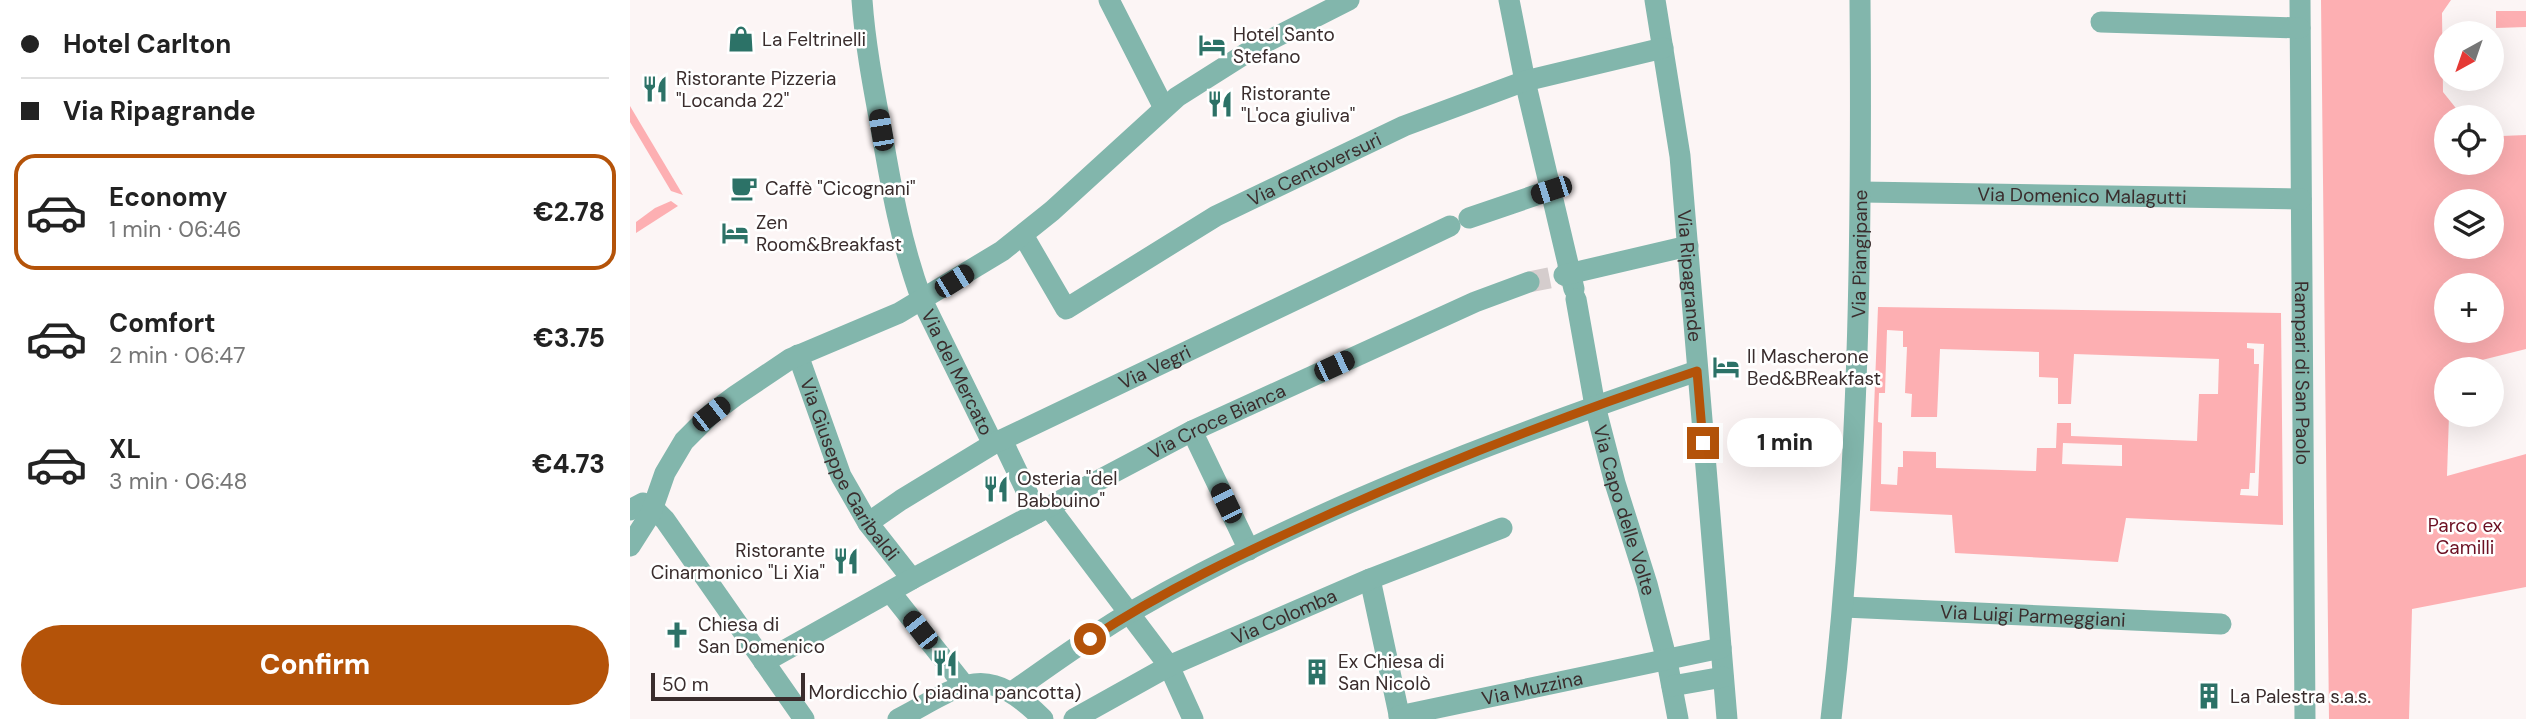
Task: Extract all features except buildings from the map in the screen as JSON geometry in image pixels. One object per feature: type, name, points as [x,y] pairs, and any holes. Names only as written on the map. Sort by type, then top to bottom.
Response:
[{"type":"street","name":"Via del Mercato","points":[[862,0],[868,55],[894,205],[922,300],[998,442],[1043,510],[1130,613],[1169,666],[1193,719]]},
{"type":"street","points":[[1109,0],[1164,108]]},
{"type":"street","points":[[631,544],[653,508],[677,452],[694,429],[763,375],[798,355],[899,313],[1002,251],[1084,183],[1164,108],[1193,86],[1256,47],[1349,0]]},
{"type":"street","name":"Via Capo delle Volte","points":[[1509,0],[1595,406],[1615,483],[1647,584],[1667,660],[1678,719]]},
{"type":"street","name":"Via Ripagrande","points":[[1655,0],[1680,156],[1727,719]]},
{"type":"street","name":"Via Piangipane","points":[[1831,719],[1844,607],[1853,466],[1862,192],[1860,0]]},
{"type":"street","name":"Rampari di San Paolo","points":[[2300,0],[2305,719]]},
{"type":"street","points":[[2101,22],[2300,28]]},
{"type":"street","name":"Via Centoversuri","points":[[1023,235],[1066,309],[1227,210],[1404,126],[1525,81],[1663,48]]},
{"type":"street","name":"Via Vegri","points":[[868,523],[998,442],[1459,222],[1551,190]]},
{"type":"street","name":"Via Domenico Malagutti","points":[[1862,192],[2301,199]]},
{"type":"street","points":[[1571,284],[1688,246]]},
{"type":"street","name":"Via Croce Bianca","points":[[764,662],[912,579],[1192,431],[1475,302],[1529,282]]},
{"type":"street","name":"Via Giuseppe Garibaldi","points":[[798,355],[832,456],[850,492],[868,523],[912,579]]},
{"type":"street","points":[[1012,692],[1130,613],[1249,550],[1427,471],[1595,406],[1697,371]]},
{"type":"street","points":[[1192,431],[1249,550]]},
{"type":"street","points":[[630,510],[643,503],[653,508],[675,534],[804,719]]},
{"type":"street","name":"Via Colomba","points":[[1074,719],[1169,666],[1370,579],[1502,528]]},
{"type":"street","points":[[631,544],[644,534],[657,529],[675,534]]},
{"type":"street","points":[[1370,579],[1399,718]]},
{"type":"street","points":[[891,593],[964,685]]},
{"type":"street","name":"Via Luigi Parmeggiani","points":[[1844,607],[2221,624]]},
{"type":"street","name":"Via Muzzina","points":[[1399,718],[1720,648]]},
{"type":"street","points":[[1672,686],[1723,677]]},
{"type":"street","points":[[898,719],[964,685],[981,682],[1001,686],[1012,692],[1043,719]]},
{"type":"green space","name":"Parco ex Camilli","points":[[2321,0],[2451,0],[2442,13],[2442,21],[2434,21],[2434,91],[2443,91],[2453,105],[2434,105],[2434,175],[2504,175],[2504,136],[2526,135],[2526,349],[2494,357],[2434,357],[2434,427],[2449,427],[2447,476],[2526,454],[2526,587],[2412,609],[2409,719],[2329,719]]},
{"type":"green space","points":[[2496,11],[2526,11],[2526,27],[2504,28],[2504,21],[2496,21]]},
{"type":"green space","points":[[630,106],[683,195],[671,191],[630,122]]},
{"type":"green space","points":[[671,201],[678,206],[636,233],[636,222],[655,208]]},
{"type":"green space","points":[[1878,307],[2281,313],[2283,525],[2126,518],[2118,562],[1955,553],[1952,515],[1870,511]],"holes":[[[1887,330],[1903,331],[1903,347],[1907,347],[1905,393],[1912,394],[1911,417],[1937,417],[1940,349],[2039,352],[2039,377],[2058,378],[2058,404],[2071,404],[2074,354],[2219,359],[2218,394],[2199,394],[2197,441],[2071,436],[2071,423],[2057,423],[2056,448],[2037,448],[2036,471],[1936,468],[1936,452],[1903,451],[1903,467],[1898,467],[1897,485],[1881,484],[1882,423],[1878,422],[1879,393],[1885,393]],[[2247,343],[2264,344],[2258,496],[2240,495],[2241,489],[2249,489],[2250,473],[2255,473],[2259,364],[2254,364],[2254,349],[2247,348]],[[2063,443],[2122,445],[2122,466],[2062,464]]]},
{"type":"tunnel","points":[[1529,282],[1564,275]]},
{"type":"place","name":"La Feltrinelli","points":[[741,39]]},
{"type":"place","name":"Hotel Santo Stefano","points":[[1212,45]]},
{"type":"place","name":"Ristorante Pizzeria \"Locanda 22\"","points":[[655,89]]},
{"type":"place","name":"Ristorante \"L'oca giuliva\"","points":[[1220,104]]},
{"type":"place","name":"Caffè \"Cicognani\"","points":[[744,188]]},
{"type":"place","name":"Zen Room&Breakfast","points":[[735,233]]},
{"type":"place","name":"Il Mascherone Bed&BReakfast","points":[[1726,367]]},
{"type":"place","name":"Osteria \"del Babbuino\"","points":[[996,489]]},
{"type":"place","name":"Ristorante Cinarmonico \"Li Xia\"","points":[[846,561]]},
{"type":"place","name":"Chiesa di San Domenico","points":[[677,635]]},
{"type":"place","name":"Mordicchio ( piadina pancotta)","points":[[945,663]]},
{"type":"place","name":"Ex Chiesa di San Nicolò","points":[[1317,672]]},
{"type":"place","name":"La Palestra s.a.s.","points":[[2209,696]]},
{"type":"route","points":[[1090,639],[1130,613],[1249,550],[1389,487],[1548,423],[1697,371],[1703,443]]}]
